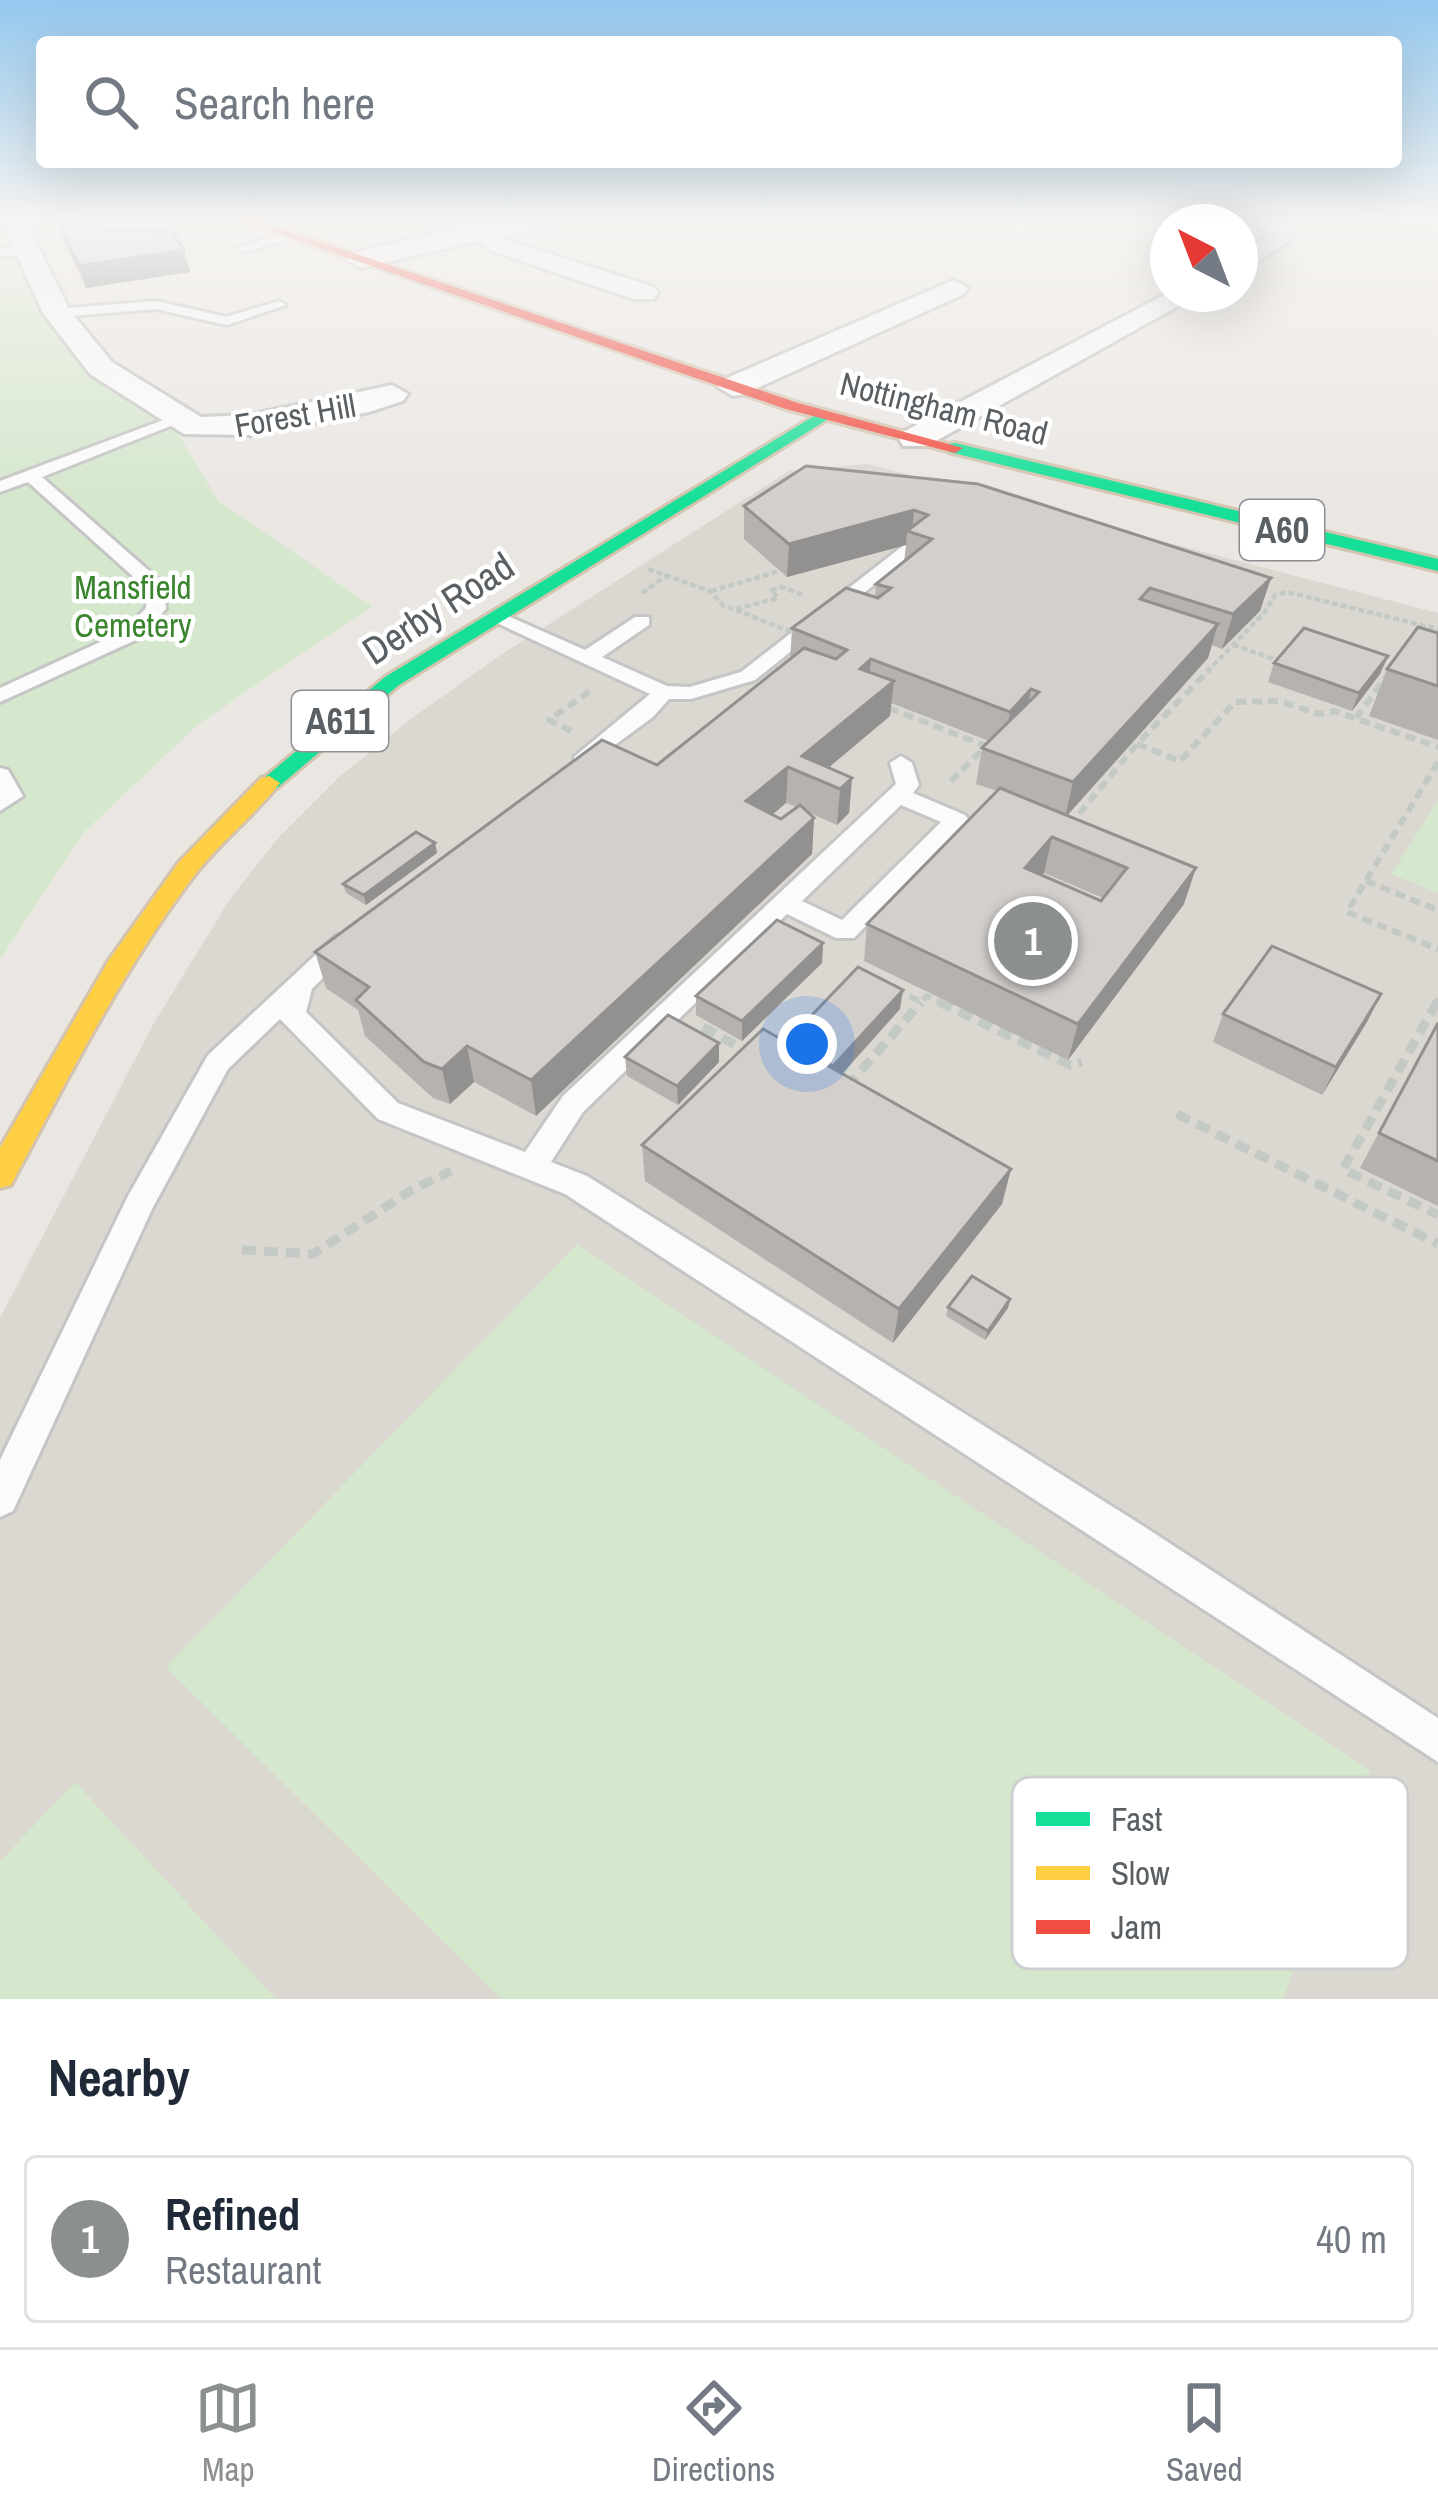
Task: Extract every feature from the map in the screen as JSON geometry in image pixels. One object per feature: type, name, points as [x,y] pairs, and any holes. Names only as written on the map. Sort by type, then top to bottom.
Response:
[{"type":"main road","name":"Nottingham Road","points":[[511,311],[824,415],[1438,565]]},
{"type":"main road","name":"Derby Road","points":[[337,691],[390,650],[792,406]]},
{"type":"main road","name":"Derby Road","points":[[0,1176],[102,994],[177,883],[245,803],[392,681],[824,415]]},
{"type":"street","points":[[733,387],[902,311]]},
{"type":"street","points":[[915,439],[1152,312]]},
{"type":"street","name":"Forest Hill","points":[[57,313],[101,368],[195,427],[250,425],[358,406],[392,394]]},
{"type":"lane","points":[[57,313],[78,311]]},
{"type":"lane","points":[[184,311],[227,321],[258,311]]},
{"type":"lane","points":[[0,488],[180,419]]},
{"type":"lane","points":[[0,696],[131,635],[156,609],[157,588],[31,476]]},
{"type":"lane","points":[[494,617],[663,692],[691,693],[748,676],[914,544]]},
{"type":"lane","points":[[588,657],[642,621]]},
{"type":"lane","points":[[552,785],[645,712],[663,692]]},
{"type":"lane","points":[[532,1167],[573,1104],[908,785],[901,763]]},
{"type":"lane","points":[[0,775],[11,796],[0,804]]},
{"type":"lane","points":[[785,903],[845,932],[956,820],[897,795]]},
{"type":"lane","points":[[0,1499],[139,1204],[218,1062],[367,925]]},
{"type":"lane","points":[[299,986],[292,1016],[388,1111],[576,1185],[1438,1742]]},
{"type":"path","points":[[638,566],[710,591],[734,610],[817,642]]},
{"type":"path","points":[[710,591],[780,571]]},
{"type":"path","points":[[641,594],[666,576]]},
{"type":"path","points":[[734,610],[778,598],[771,590],[789,590]]},
{"type":"path","points":[[1064,840],[1073,817],[1275,595],[1287,592],[1438,629]]},
{"type":"path","points":[[1232,645],[1285,662]]},
{"type":"path","points":[[1356,718],[1394,666]]},
{"type":"path","points":[[591,740],[549,720],[619,671]]},
{"type":"path","points":[[1136,744],[1180,761],[1235,702],[1279,701],[1319,714],[1334,712],[1356,718],[1438,747]]},
{"type":"path","points":[[889,708],[986,746],[942,790],[958,797]]},
{"type":"path","points":[[914,732],[924,722]]},
{"type":"path","points":[[1438,762],[1347,912],[1438,949]]},
{"type":"path","points":[[1366,881],[1438,910]]},
{"type":"path","points":[[885,984],[921,1002]]},
{"type":"path","points":[[836,1100],[927,997],[1070,1065],[1082,1062]]},
{"type":"path","points":[[1438,999],[1343,1169],[1438,1215]]},
{"type":"path","points":[[691,1021],[760,1059]]},
{"type":"path","points":[[1178,1114],[1318,1190],[1438,1244]]},
{"type":"path","points":[[242,1250],[313,1253],[410,1191],[470,1163]]},
{"type":"shaded area","points":[[867,464],[1438,613],[1438,1999],[0,1999],[0,1318],[154,1023],[230,899],[278,838],[338,778],[408,721],[502,654],[789,471]]},
{"type":"green space","name":"Mansfield Cemetery","points":[[0,311],[44,311],[91,370],[177,432],[219,502],[372,606],[200,723],[82,834],[0,960]]},
{"type":"green space","points":[[1438,801],[1438,893],[1391,874]]},
{"type":"green space","points":[[577,1244],[1370,1771],[1368,1777],[1012,1777],[1012,1969],[1294,1969],[1283,1999],[501,1999],[166,1667]]},
{"type":"green space","points":[[75,1782],[276,1999],[0,1999],[0,1861]]},
{"type":"building","points":[[806,466],[978,484],[1271,578],[1233,614],[1150,588],[1140,599],[1218,624],[1073,782],[982,748],[1039,692],[1031,689],[1010,712],[871,659],[860,669],[894,681],[802,756],[852,778],[840,789],[788,767],[746,801],[781,819],[800,805],[814,818],[531,1080],[467,1046],[442,1069],[424,1062],[356,1000],[369,987],[315,952],[602,740],[657,765],[804,648],[836,659],[847,650],[792,628],[846,588],[878,598],[891,588],[876,584],[932,539],[907,531],[928,515],[914,510],[789,544],[744,506]]},
{"type":"building","points":[[1418,627],[1438,633],[1438,686],[1387,669]]},
{"type":"building","points":[[1304,628],[1388,656],[1359,693],[1274,663]]},
{"type":"building","points":[[1000,788],[1196,868],[1078,1024],[867,924]],"holes":[[[1052,837],[1127,868],[1101,901],[1025,868]]]},
{"type":"building","points":[[416,832],[435,843],[364,895],[343,884]]},
{"type":"building","points":[[777,920],[823,943],[742,1021],[696,996]]},
{"type":"building","points":[[1272,946],[1381,994],[1336,1067],[1223,1014]]},
{"type":"building","points":[[858,967],[903,990],[833,1066],[787,1041]]},
{"type":"building","points":[[668,1015],[719,1043],[677,1086],[625,1057]]},
{"type":"building","points":[[1438,1023],[1438,1161],[1379,1133]]},
{"type":"building","points":[[763,1029],[1011,1169],[899,1309],[642,1145]]},
{"type":"building","points":[[972,1276],[1010,1299],[988,1331],[948,1307]]},
{"type":"traffic: fast","points":[[269,783],[392,681],[824,415]]},
{"type":"traffic: fast","points":[[955,448],[1438,565]]},
{"type":"traffic: slow","points":[[0,1176],[87,1019],[152,916],[188,867],[269,783]]},
{"type":"traffic: jam","points":[[513,311],[792,406],[955,448]]},
{"type":"place","name":"Refined","points":[[1033,941]]}]
